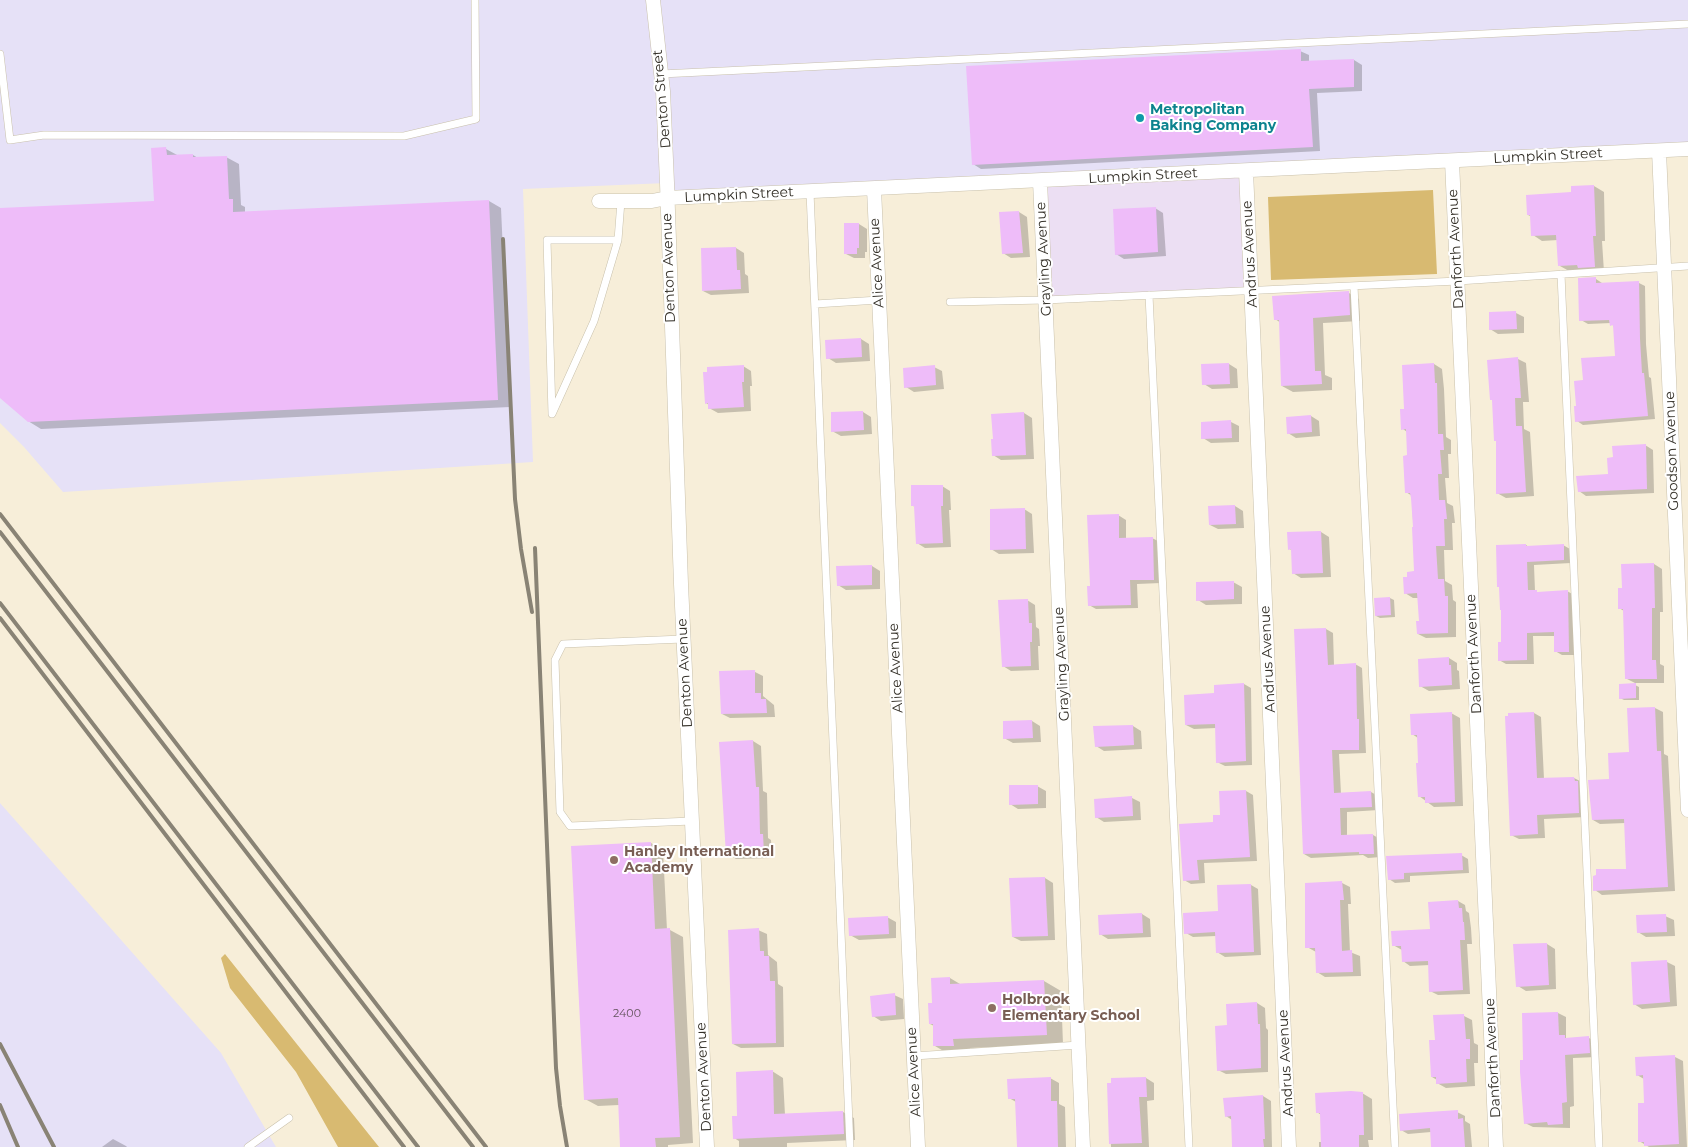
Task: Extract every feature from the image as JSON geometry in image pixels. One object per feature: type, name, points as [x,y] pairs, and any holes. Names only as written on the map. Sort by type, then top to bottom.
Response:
[{"type":"street","name":"Denton Street","points":[[653,0],[664,110],[667,198]]},
{"type":"street","name":"Lumpkin Street","points":[[599,201],[652,202],[667,198],[1688,149]]},
{"type":"street","name":"Goodson Avenue","points":[[1659,151],[1688,810]]},
{"type":"street","name":"Danforth Avenue","points":[[1452,160],[1496,1147]]},
{"type":"street","name":"Andrus Avenue","points":[[1246,171],[1289,1147]]},
{"type":"street","name":"Grayling Avenue","points":[[1040,181],[1083,1147]]},
{"type":"street","name":"Alice Avenue","points":[[874,189],[918,1147]]},
{"type":"street","name":"Denton Avenue","points":[[667,198],[683,639],[707,1147]]},
{"type":"lane","points":[[0,54],[10,140],[44,135],[404,136],[476,118],[474,0]]},
{"type":"lane","points":[[661,74],[1688,24]]},
{"type":"lane","points":[[810,192],[850,1147]]},
{"type":"lane","points":[[618,240],[547,240],[552,414],[594,321],[618,240],[622,201]]},
{"type":"lane","points":[[950,302],[1046,300],[1458,281],[1688,266]]},
{"type":"lane","points":[[1561,274],[1599,1147]]},
{"type":"lane","points":[[1354,286],[1395,1147]]},
{"type":"lane","points":[[1149,295],[1189,1147]]},
{"type":"lane","points":[[815,304],[879,300]]},
{"type":"lane","points":[[683,639],[563,644],[555,660],[560,812],[570,826],[692,821]]},
{"type":"lane","points":[[914,1056],[1079,1044]]},
{"type":"lane","points":[[248,1147],[289,1118]]},
{"type":"shaded area","points":[[0,0],[1688,0],[1688,149],[667,198],[667,183],[523,189],[533,462],[63,492],[24,447],[0,423]]},
{"type":"shaded area","points":[[1246,171],[1252,290],[1045,300],[1040,181]]},
{"type":"shaded area","points":[[1433,190],[1437,274],[1271,280],[1268,197]]},
{"type":"shaded area","points":[[0,803],[221,1053],[276,1147],[0,1147]]},
{"type":"shaded area","points":[[225,954],[379,1147],[338,1147],[296,1072],[230,988],[221,958]]},
{"type":"building","name":"Metropolitan Baking Company","points":[[1301,49],[1301,61],[1354,59],[1354,87],[1309,89],[1313,147],[972,165],[966,66]]},
{"type":"building","points":[[166,147],[167,155],[193,154],[193,157],[227,156],[229,199],[233,199],[233,212],[489,200],[498,400],[28,422],[0,398],[0,208],[154,201],[151,148]]},
{"type":"building","points":[[1594,185],[1596,236],[1593,236],[1595,267],[1578,268],[1577,265],[1558,266],[1556,235],[1531,236],[1530,215],[1527,215],[1526,195],[1571,192],[1571,186]]},
{"type":"building","points":[[1156,207],[1158,252],[1115,255],[1113,209]]},
{"type":"building","points":[[1019,211],[1023,253],[1002,254],[999,212]]},
{"type":"building","points":[[844,223],[859,223],[859,248],[857,248],[857,254],[844,254]]},
{"type":"building","points":[[736,247],[737,270],[740,270],[741,289],[702,291],[701,248]]},
{"type":"building","points":[[1596,277],[1596,283],[1639,281],[1642,373],[1644,373],[1648,416],[1575,422],[1574,381],[1583,380],[1581,358],[1615,356],[1613,325],[1610,326],[1609,320],[1579,321],[1578,278]]},
{"type":"building","points":[[1349,291],[1350,315],[1313,318],[1315,371],[1321,371],[1322,384],[1281,386],[1279,320],[1274,320],[1272,296]]},
{"type":"building","points":[[1516,311],[1517,329],[1489,330],[1489,312]]},
{"type":"building","points":[[861,338],[862,357],[826,359],[825,340]]},
{"type":"building","points":[[1518,357],[1521,398],[1515,398],[1516,426],[1522,426],[1526,492],[1496,494],[1496,441],[1494,441],[1492,400],[1490,400],[1487,360]]},
{"type":"building","points":[[1229,363],[1230,384],[1202,385],[1201,364]]},
{"type":"building","points":[[1434,363],[1435,383],[1437,383],[1438,434],[1443,434],[1444,450],[1440,450],[1442,474],[1438,474],[1439,500],[1445,500],[1447,519],[1444,519],[1445,546],[1436,546],[1438,579],[1444,579],[1445,596],[1448,596],[1448,633],[1417,634],[1416,621],[1419,621],[1417,593],[1404,594],[1403,577],[1407,577],[1407,572],[1414,571],[1411,498],[1410,493],[1405,493],[1403,456],[1407,455],[1406,429],[1401,430],[1400,409],[1404,409],[1402,365]]},
{"type":"building","points":[[744,365],[744,382],[742,382],[744,407],[708,409],[708,403],[705,404],[703,372],[707,372],[707,367]]},
{"type":"building","points":[[935,365],[936,385],[904,388],[903,368]]},
{"type":"building","points":[[863,411],[864,430],[831,432],[831,412]]},
{"type":"building","points":[[1024,412],[1026,455],[992,456],[991,414]]},
{"type":"building","points":[[1311,415],[1312,432],[1287,434],[1286,417]]},
{"type":"building","points":[[1231,420],[1232,438],[1201,439],[1201,422]]},
{"type":"building","points":[[1646,444],[1647,489],[1578,492],[1576,476],[1608,474],[1607,458],[1613,457],[1612,446]]},
{"type":"building","points":[[911,485],[943,485],[943,506],[941,506],[943,543],[916,544],[914,506],[911,506]]},
{"type":"building","points":[[1235,505],[1236,524],[1209,525],[1208,506]]},
{"type":"building","points":[[1025,508],[1026,549],[990,550],[990,509]]},
{"type":"building","points":[[1119,514],[1119,538],[1153,537],[1154,580],[1130,580],[1131,605],[1088,606],[1087,586],[1090,586],[1087,515]]},
{"type":"building","points":[[1321,531],[1323,573],[1292,574],[1291,549],[1288,550],[1287,532]]},
{"type":"building","points":[[1526,544],[1526,546],[1564,544],[1564,560],[1527,562],[1528,590],[1537,590],[1537,592],[1568,590],[1569,652],[1554,652],[1554,632],[1527,633],[1527,660],[1498,661],[1498,642],[1501,642],[1501,610],[1499,587],[1497,587],[1496,545]]},
{"type":"building","points":[[1654,563],[1655,608],[1652,608],[1652,660],[1656,660],[1657,679],[1625,679],[1623,609],[1618,609],[1618,588],[1622,588],[1621,564]]},
{"type":"building","points":[[872,565],[872,585],[837,586],[836,566]]},
{"type":"building","points":[[1234,581],[1234,599],[1196,601],[1196,582]]},
{"type":"building","points":[[1390,597],[1391,615],[1375,616],[1374,598]]},
{"type":"building","points":[[1028,599],[1029,623],[1032,623],[1032,642],[1030,642],[1031,666],[1002,667],[998,600]]},
{"type":"building","points":[[1326,628],[1328,665],[1356,663],[1357,719],[1359,719],[1359,750],[1332,750],[1334,793],[1371,791],[1372,807],[1340,808],[1341,835],[1373,834],[1374,854],[1359,854],[1359,852],[1303,854],[1294,629]]},
{"type":"building","points":[[1449,657],[1452,685],[1419,687],[1418,659]]},
{"type":"building","points":[[755,670],[755,693],[761,693],[761,699],[766,699],[767,713],[721,714],[719,671]]},
{"type":"building","points":[[1244,683],[1246,761],[1216,763],[1215,724],[1185,725],[1184,695],[1214,693],[1214,685]]},
{"type":"building","points":[[1636,683],[1636,698],[1619,699],[1619,684]]},
{"type":"building","points":[[1655,707],[1657,751],[1661,751],[1668,887],[1593,891],[1593,876],[1596,875],[1596,869],[1626,869],[1624,819],[1592,820],[1588,780],[1609,779],[1608,753],[1629,752],[1627,708]]},
{"type":"building","points":[[1452,712],[1455,802],[1425,803],[1425,797],[1418,797],[1417,735],[1411,735],[1410,714]]},
{"type":"building","points":[[1534,712],[1537,778],[1574,777],[1575,781],[1578,781],[1579,813],[1537,815],[1538,834],[1510,836],[1505,716],[1508,716],[1508,713]]},
{"type":"building","points":[[1032,720],[1033,738],[1003,739],[1003,721]]},
{"type":"building","points":[[1133,725],[1134,745],[1095,747],[1093,726]]},
{"type":"building","points":[[753,740],[756,787],[759,787],[760,834],[763,834],[764,854],[726,855],[719,742]]},
{"type":"building","points":[[1009,785],[1038,785],[1038,804],[1009,805]]},
{"type":"building","points":[[1246,790],[1250,857],[1197,860],[1199,880],[1183,881],[1179,824],[1213,822],[1213,815],[1220,815],[1219,791]]},
{"type":"building","points":[[1132,796],[1133,816],[1095,818],[1094,799]]},
{"type":"building","points":[[651,842],[655,929],[670,928],[680,1137],[655,1138],[656,1147],[620,1147],[618,1098],[584,1100],[571,846]]},
{"type":"building","points":[[1462,853],[1463,870],[1404,873],[1404,879],[1388,880],[1386,856]]},
{"type":"building","points":[[1045,877],[1048,936],[1012,937],[1009,878]]},
{"type":"building","points":[[1342,881],[1344,900],[1340,900],[1342,951],[1352,950],[1353,972],[1316,973],[1315,948],[1305,948],[1305,883]]},
{"type":"building","points":[[1251,884],[1254,952],[1216,953],[1215,932],[1184,934],[1183,913],[1218,911],[1217,885]]},
{"type":"building","points":[[1458,900],[1459,908],[1462,908],[1465,940],[1460,940],[1463,990],[1429,992],[1428,961],[1402,962],[1401,946],[1392,946],[1391,931],[1430,929],[1428,902]]},
{"type":"building","points":[[1142,913],[1143,933],[1099,935],[1098,915]]},
{"type":"building","points":[[1666,914],[1667,932],[1637,933],[1636,915]]},
{"type":"building","points":[[888,916],[889,934],[849,936],[848,918]]},
{"type":"building","points":[[759,928],[760,951],[764,951],[764,956],[769,956],[770,981],[775,981],[776,1043],[732,1044],[728,930]]},
{"type":"building","points":[[1547,943],[1549,985],[1516,987],[1513,944]]},
{"type":"building","points":[[1667,960],[1670,1002],[1633,1005],[1631,962]]},
{"type":"building","points":[[950,977],[950,984],[1044,980],[1047,1035],[953,1039],[954,1046],[933,1046],[933,1024],[929,1024],[928,1003],[932,1003],[931,978]]},
{"type":"building","points":[[895,993],[896,1015],[872,1017],[870,996]]},
{"type":"building","points":[[1257,1002],[1258,1024],[1260,1024],[1261,1068],[1217,1071],[1215,1026],[1227,1025],[1226,1004]]},
{"type":"building","points":[[1558,1012],[1559,1035],[1565,1035],[1565,1038],[1589,1036],[1590,1053],[1565,1055],[1567,1102],[1562,1103],[1563,1124],[1548,1125],[1547,1122],[1524,1124],[1520,1072],[1520,1060],[1523,1060],[1522,1013]]},
{"type":"building","points":[[1464,1014],[1466,1039],[1470,1039],[1470,1059],[1466,1059],[1467,1082],[1436,1084],[1436,1077],[1431,1077],[1429,1040],[1435,1040],[1433,1015]]},
{"type":"building","points":[[1675,1055],[1679,1144],[1644,1146],[1644,1142],[1638,1142],[1638,1103],[1644,1103],[1643,1075],[1636,1076],[1635,1057]]},
{"type":"building","points":[[773,1070],[774,1114],[843,1111],[844,1134],[733,1139],[732,1116],[737,1116],[736,1072]]},
{"type":"building","points":[[1051,1077],[1051,1101],[1057,1101],[1058,1147],[1017,1147],[1015,1099],[1008,1099],[1007,1079]]},
{"type":"building","points":[[1146,1077],[1147,1097],[1139,1097],[1142,1143],[1109,1144],[1107,1083],[1111,1083],[1111,1078]]},
{"type":"building","points":[[1363,1092],[1364,1135],[1359,1135],[1359,1147],[1321,1147],[1320,1113],[1316,1113],[1315,1093]]},
{"type":"building","points":[[1263,1095],[1264,1147],[1232,1147],[1231,1116],[1225,1117],[1223,1098]]},
{"type":"building","points":[[1458,1110],[1458,1119],[1463,1118],[1465,1147],[1431,1147],[1430,1128],[1400,1131],[1399,1114]]},
{"type":"railway","points":[[503,239],[515,499],[521,549],[532,612]]},
{"type":"railway","points":[[0,514],[486,1147]]},
{"type":"railway","points":[[0,532],[473,1147]]},
{"type":"railway","points":[[535,548],[556,1068],[567,1147]]},
{"type":"railway","points":[[0,603],[418,1147]]},
{"type":"railway","points":[[0,618],[404,1147]]},
{"type":"railway","points":[[0,1044],[54,1147]]},
{"type":"railway","points":[[0,1105],[18,1147]]},
{"type":"place","name":"Metropolitan Baking Company","points":[[1140,118]]},
{"type":"place","name":"Hanley International Academy","points":[[614,860]]},
{"type":"place","name":"Holbrook Elementary School","points":[[992,1008]]}]
